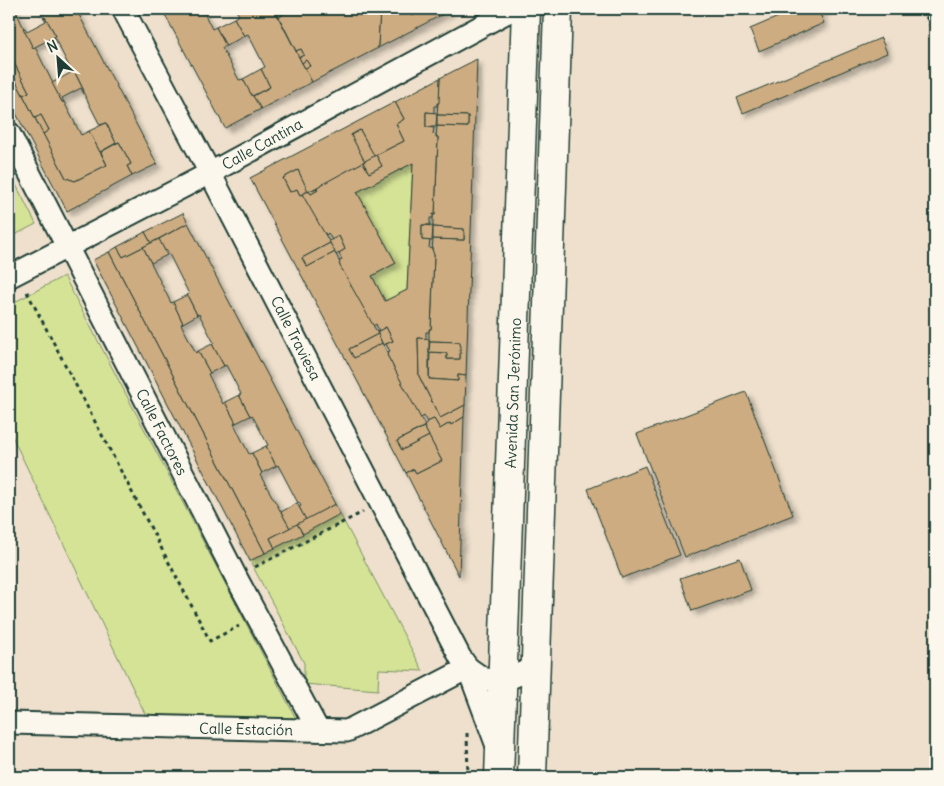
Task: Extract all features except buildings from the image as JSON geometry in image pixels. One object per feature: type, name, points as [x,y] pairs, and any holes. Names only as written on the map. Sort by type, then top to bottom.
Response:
[{"type":"main road","name":"Avenida San Jerónimo","points":[[499,765],[526,9]]},
{"type":"main road","points":[[532,777],[558,9]]},
{"type":"street","name":"Calle Traviesa","points":[[123,9],[210,172],[456,649],[468,668],[499,765]]},
{"type":"street","name":"Calle Cantina","points":[[12,275],[210,172],[513,9]]},
{"type":"street","name":"Calle Factores","points":[[9,133],[236,577],[318,730]]},
{"type":"street","points":[[503,681],[536,667]]},
{"type":"street","name":"Calle Traviesa","points":[[468,668],[484,680],[503,681]]},
{"type":"street","name":"Calle Estación","points":[[9,723],[346,731],[468,668]]},
{"type":"path","points":[[924,9],[935,36]]},
{"type":"path","points":[[12,275],[210,641],[257,617]]},
{"type":"path","points":[[236,577],[380,503]]},
{"type":"green space","points":[[413,163],[407,290],[385,301],[372,276],[396,263],[357,192]]},
{"type":"green space","points":[[9,171],[36,224],[9,238]]},
{"type":"green space","points":[[64,276],[301,728],[149,722],[9,430],[9,305]]},
{"type":"green space","points":[[340,514],[423,671],[379,669],[378,690],[304,684],[304,663],[250,561]]}]
